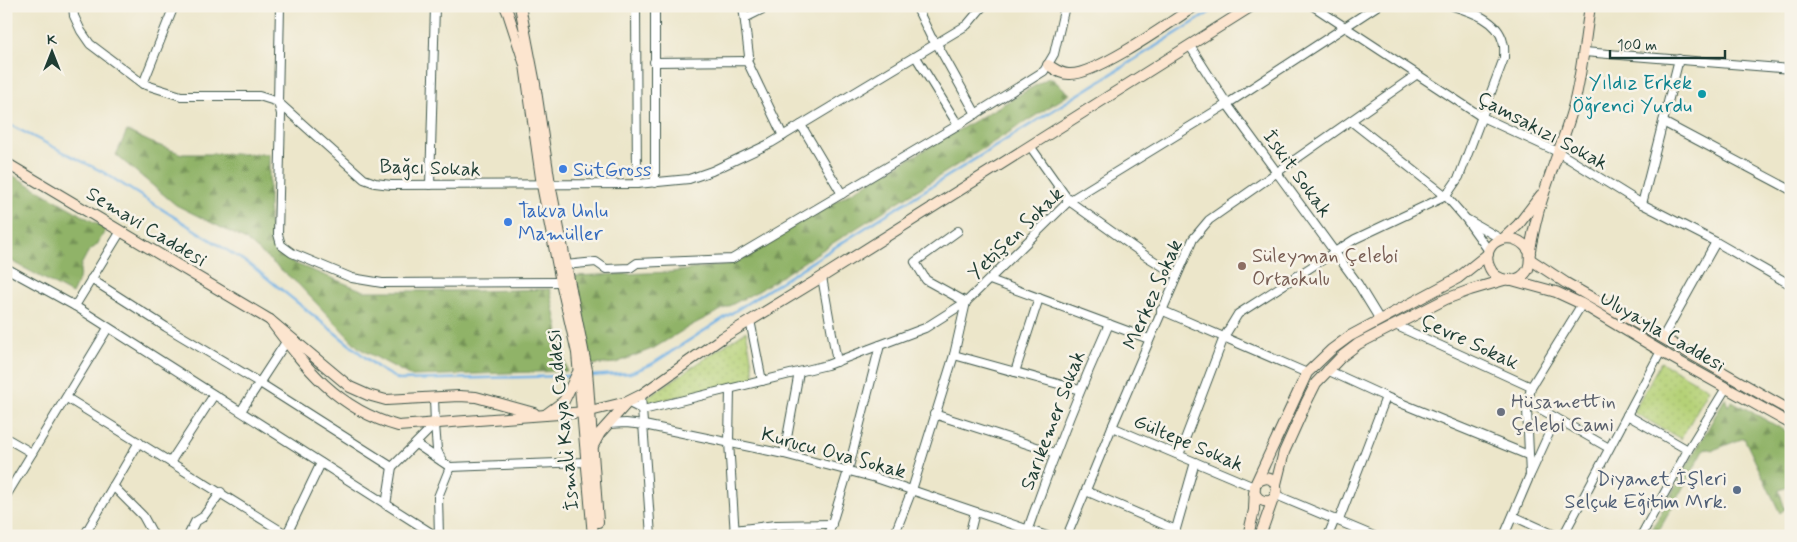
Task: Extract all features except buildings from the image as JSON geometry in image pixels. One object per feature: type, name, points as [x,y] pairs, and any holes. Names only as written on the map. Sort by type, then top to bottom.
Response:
[{"type":"main road","name":"İsmali Kaya Caddesi","points":[[505,6],[525,65],[546,185],[560,282],[577,353],[578,370],[593,447],[598,536]]},
{"type":"main road","name":"İsmali Kaya Caddesi","points":[[520,6],[535,84],[546,185],[582,340],[587,370],[586,462],[592,536]]},
{"type":"main road","points":[[1048,65],[1060,73],[1071,74],[1106,62],[1195,6]]},
{"type":"main road","points":[[593,447],[600,433],[627,402],[750,320],[822,277],[1252,6]]},
{"type":"main road","points":[[1260,536],[1277,492],[1276,484],[1284,452],[1316,383],[1327,370],[1358,344],[1454,296],[1525,274],[1529,267],[1533,232],[1574,102],[1584,52],[1589,8]]},
{"type":"main road","name":"Semavi Caddesi","points":[[7,166],[121,231],[270,320],[350,387],[386,400],[476,397],[544,416]]},
{"type":"main road","points":[[1248,536],[1254,510],[1255,487],[1307,373],[1331,350],[1350,336],[1458,278],[1488,253],[1492,245],[1518,225],[1545,190]]},
{"type":"main road","points":[[1502,239],[1517,239],[1522,242],[1530,256]]},
{"type":"main road","points":[[1488,253],[1488,261],[1493,273],[1508,280]]},
{"type":"main road","name":"Uluyayla Caddesi","points":[[1530,256],[1566,283],[1791,411]]},
{"type":"main road","name":"Uluyayla Caddesi","points":[[1508,280],[1556,292],[1582,304],[1791,424]]},
{"type":"main road","name":"Semavi Caddesi","points":[[270,320],[286,342],[327,389],[351,405],[385,422],[398,426],[586,412],[627,402]]},
{"type":"main road","points":[[544,416],[564,401],[578,370]]},
{"type":"main road","points":[[1255,487],[1267,478],[1276,484]]},
{"type":"main road","points":[[1255,487],[1259,500],[1270,501],[1275,497]]},
{"type":"street","points":[[73,6],[74,16],[90,44],[143,84],[182,96],[259,96],[278,102]]},
{"type":"street","points":[[143,84],[174,6]]},
{"type":"street","points":[[280,6],[278,102],[280,114],[278,234],[280,245],[292,254],[352,278],[382,283],[560,282]]},
{"type":"street","points":[[430,185],[435,6]]},
{"type":"street","points":[[636,6],[637,184]]},
{"type":"street","points":[[655,6],[655,183]]},
{"type":"street","points":[[743,6],[749,56],[747,61],[783,136]]},
{"type":"street","points":[[745,18],[769,6]]},
{"type":"street","points":[[916,6],[931,37],[937,44],[976,114]]},
{"type":"street","name":"Bağcı Sokak","points":[[278,102],[364,179],[374,183],[391,185],[637,184],[689,179],[712,171],[783,136],[968,25],[983,6]]},
{"type":"street","points":[[565,264],[596,262],[606,269],[630,268],[637,263],[732,259],[958,125],[1044,71],[1054,54],[1064,6]]},
{"type":"street","name":"Çamsakızı Sokak","points":[[1313,6],[1482,117],[1558,152],[1642,204],[1716,242],[1791,285]]},
{"type":"street","name":"Yetişen Sokak","points":[[642,410],[837,362],[925,328],[966,302],[1069,201],[1227,104],[1377,6]]},
{"type":"street","points":[[1179,455],[1224,336],[1238,314],[1355,239],[1446,196],[1459,178],[1504,58],[1504,42],[1498,28],[1474,13],[1453,6]]},
{"type":"street","name":"İskit Sokak","points":[[1190,46],[1227,104],[1335,252],[1380,320]]},
{"type":"street","points":[[1584,52],[1791,69]]},
{"type":"street","points":[[916,57],[958,125]]},
{"type":"street","points":[[1642,204],[1679,59]]},
{"type":"street","points":[[654,62],[747,61]]},
{"type":"street","name":"Merkez Sokak","points":[[1067,536],[1193,239],[1209,220],[1416,75]]},
{"type":"street","points":[[1351,121],[1446,196],[1466,219],[1488,253]]},
{"type":"street","points":[[1663,122],[1791,190]]},
{"type":"street","points":[[801,125],[842,194]]},
{"type":"street","points":[[1030,146],[1069,201],[1146,256],[1177,275]]},
{"type":"street","points":[[1466,219],[1502,239]]},
{"type":"street","points":[[74,306],[121,231]]},
{"type":"street","points":[[894,536],[912,490],[934,414],[954,355],[966,302],[926,280],[915,262],[958,231]]},
{"type":"street","points":[[1663,337],[1716,242]]},
{"type":"street","points":[[6,268],[74,306],[386,505],[438,536]]},
{"type":"street","points":[[822,277],[837,362]]},
{"type":"street","points":[[91,280],[260,382],[392,467]]},
{"type":"street","points":[[990,280],[1149,339]]},
{"type":"street","points":[[1015,372],[1039,298]]},
{"type":"street","points":[[1530,475],[1527,409],[1531,387],[1582,304]]},
{"type":"street","points":[[1162,310],[1307,373]]},
{"type":"street","points":[[750,320],[762,381]]},
{"type":"street","name":"Sarıkemer Sokak","points":[[1028,529],[1055,453],[1109,324]]},
{"type":"street","name":"Çevre Sokak","points":[[1395,325],[1531,387]]},
{"type":"street","points":[[6,496],[108,328]]},
{"type":"street","points":[[241,412],[286,342]]},
{"type":"street","points":[[828,536],[848,471],[880,345]]},
{"type":"street","points":[[1563,536],[1661,351]]},
{"type":"street","points":[[954,355],[1080,390]]},
{"type":"street","points":[[1327,370],[1386,398],[1528,455]]},
{"type":"street","points":[[784,454],[799,372]]},
{"type":"street","points":[[1641,536],[1688,450],[1726,388]]},
{"type":"street","points":[[730,389],[734,533],[776,525],[832,524]]},
{"type":"street","points":[[641,394],[650,536]]},
{"type":"street","points":[[171,461],[214,395]]},
{"type":"street","points":[[67,398],[288,535],[321,463]]},
{"type":"street","points":[[434,398],[436,450],[442,461]]},
{"type":"street","points":[[1328,536],[1337,519],[1386,398]]},
{"type":"street","points":[[627,402],[642,410]]},
{"type":"street","points":[[1528,402],[1609,448]]},
{"type":"street","points":[[934,414],[1055,453]]},
{"type":"street","points":[[1627,414],[1688,450]]},
{"type":"street","points":[[1504,536],[1556,418]]},
{"type":"street","points":[[386,505],[392,467],[435,424]]},
{"type":"street","name":"Kurucu Ova Sokak","points":[[608,424],[644,425],[784,454],[876,478],[1048,536]]},
{"type":"street","name":"Gültepe Sokak","points":[[1112,427],[1255,487]]},
{"type":"street","points":[[6,438],[32,453]]},
{"type":"street","points":[[84,536],[139,442]]},
{"type":"street","points":[[416,444],[450,467],[586,462]]},
{"type":"street","points":[[1086,491],[1175,533],[1195,462]]},
{"type":"street","points":[[438,536],[438,497],[450,467]]},
{"type":"street","points":[[113,486],[143,516],[154,536]]},
{"type":"street","points":[[188,536],[195,522],[204,517],[221,492]]},
{"type":"street","points":[[1275,497],[1337,519],[1374,536]]},
{"type":"street","points":[[969,536],[976,512]]},
{"type":"street","points":[[1513,516],[1557,536]]},
{"type":"green space","points":[[1050,77],[1070,94],[760,290],[692,325],[654,348],[616,363],[590,365],[573,276],[672,272],[728,264]]},
{"type":"green space","points":[[127,131],[182,154],[269,154],[269,221],[275,248],[291,262],[364,291],[550,289],[567,371],[411,376],[359,348],[298,284],[246,240],[176,205],[116,155]]},
{"type":"green space","points":[[7,172],[106,229],[97,245],[88,252],[81,265],[79,279],[72,294],[6,258]]},
{"type":"green space","points":[[746,331],[755,378],[647,404],[648,397]]},
{"type":"green space","points":[[1661,362],[1709,389],[1681,439],[1633,412]]},
{"type":"green space","points":[[1725,398],[1728,406],[1732,401],[1791,434],[1791,486],[1779,490],[1785,509],[1780,513],[1744,438],[1713,450],[1705,448],[1656,536],[1648,536]]},
{"type":"waterway","points":[[591,376],[630,373],[652,364],[879,219],[1220,6]]},
{"type":"waterway","points":[[6,123],[103,172],[252,266],[381,370],[399,380],[571,376]]},
{"type":"place","name":"Yıldız Erkek Öğrenci Yurdu","points":[[1702,94]]},
{"type":"place","name":"SütGross","points":[[563,169]]},
{"type":"place","name":"Takva Unlu Mamüller","points":[[508,222]]},
{"type":"place","name":"Süleyman Çelebi Ortaokulu","points":[[1242,266]]},
{"type":"place","name":"Hüsamettin Çelebi Cami","points":[[1501,412]]},
{"type":"place","name":"Diyanet İşleri Selçuk Eğitim Mrk.","points":[[1737,490]]}]
